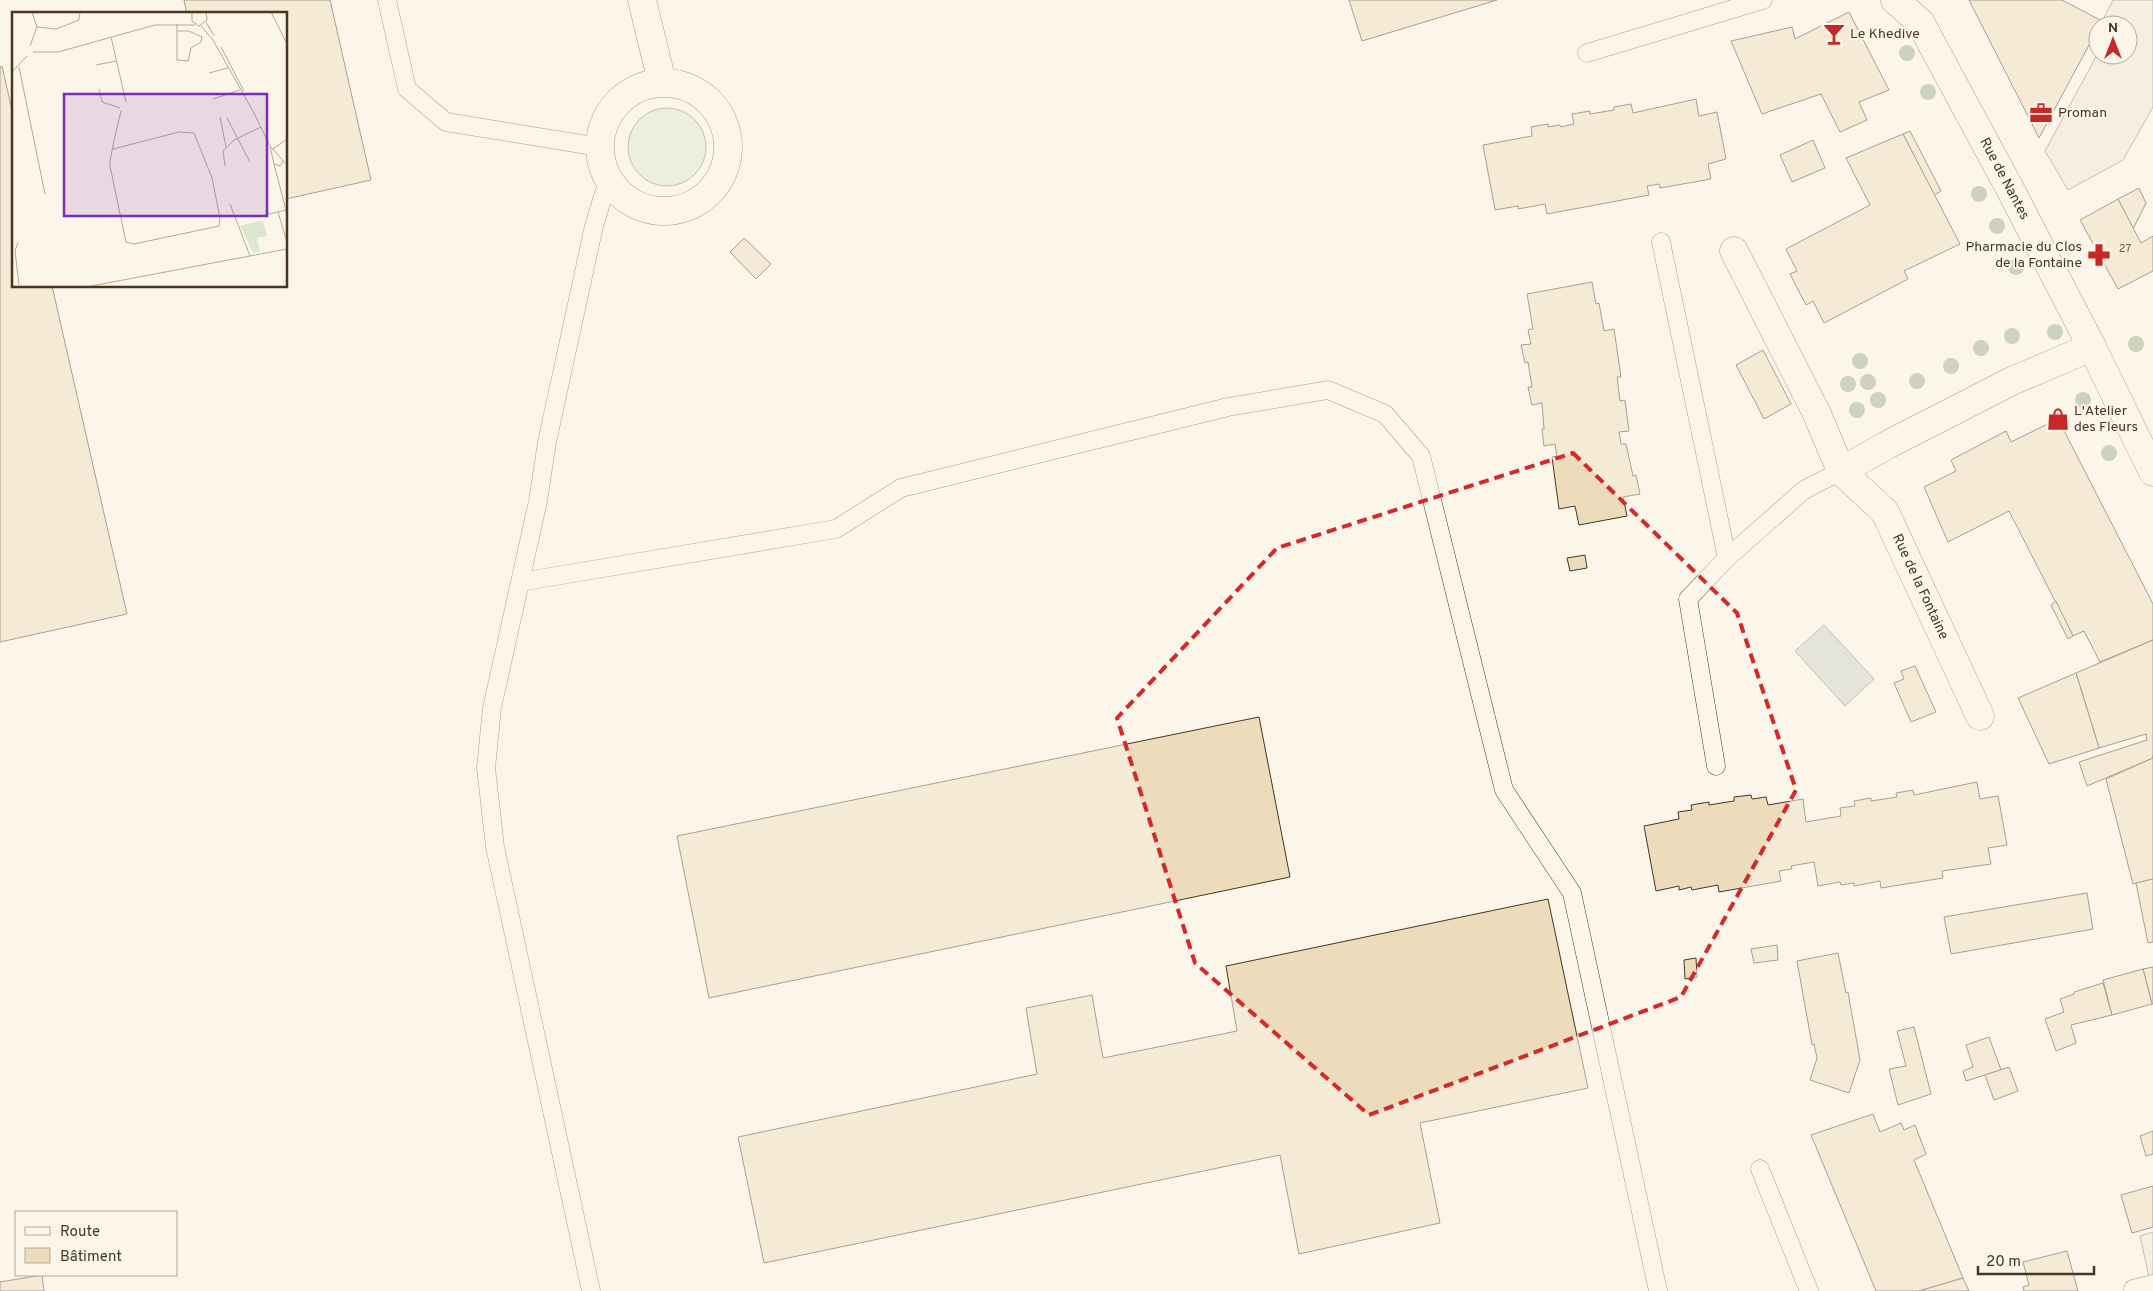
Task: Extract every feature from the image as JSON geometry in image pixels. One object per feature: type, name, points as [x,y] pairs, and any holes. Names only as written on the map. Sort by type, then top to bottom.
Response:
[{"type":"street","points":[[642,0],[662,82]]},
{"type":"street","name":"Rue de Nantes","points":[[1895,0],[1919,11],[2092,347],[2153,472]]},
{"type":"street","points":[[662,82],[682,85],[701,94],[716,108],[725,127],[728,147],[725,168],[715,186],[700,200],[682,209],[661,211],[640,207],[623,197],[608,180],[600,159],[600,137],[607,116],[621,98],[640,87],[662,82]]},
{"type":"street","name":"Rue de la Fontaine","points":[[1734,251],[1817,414],[1841,471],[1885,512],[1980,716]]},
{"type":"street","points":[[1841,471],[1887,445],[2012,381],[2092,347]]},
{"type":"lane","points":[[387,0],[407,89],[446,122],[600,147]]},
{"type":"lane","points":[[1587,53],[1763,0]]},
{"type":"lane","points":[[591,1291],[495,847],[486,768],[492,708],[538,501],[547,442],[594,226],[608,180]]},
{"type":"lane","points":[[1661,242],[1727,558]]},
{"type":"lane","points":[[520,582],[836,529],[901,488],[1228,407],[1328,390],[1385,414],[1421,456],[1504,790],[1572,893],[1658,1291]]},
{"type":"lane","points":[[1716,766],[1688,599],[1727,558],[1804,490],[1841,471]]},
{"type":"lane","points":[[1760,1169],[1809,1291]]},
{"type":"lane","points":[[2133,1289],[2153,1284]]},
{"type":"highlighted area","points":[[1573,453],[1737,613],[1796,790],[1681,997],[1369,1115],[1195,963],[1117,718],[1277,548]]},
{"type":"green space","points":[[659,108],[675,108],[689,114],[700,125],[706,139],[706,155],[700,169],[689,180],[675,186],[659,186],[645,180],[634,169],[628,155],[628,139],[634,125],[645,114]]},
{"type":"shaded area","points":[[2113,0],[2153,0],[2153,107],[2123,160],[2068,190],[2045,151],[2092,65],[2138,65],[2138,15],[2105,15]]},
{"type":"shaded area","points":[[1824,625],[1874,679],[1845,706],[1795,651]]},
{"type":"shaded area","points":[[2153,1232],[2153,1291],[2152,1291],[2140,1236]]},
{"type":"building","points":[[184,0],[330,0],[371,180],[288,199],[288,12],[187,12]]},
{"type":"building","points":[[1349,0],[1497,0],[1362,41]]},
{"type":"building","points":[[1969,0],[2062,0],[2091,15],[2088,15],[2088,47],[2039,138]]},
{"type":"building","points":[[1849,12],[1889,90],[1859,102],[1867,120],[1840,132],[1821,94],[1762,114],[1731,41],[1792,27],[1795,39]]},
{"type":"building","points":[[2,66],[12,110],[12,288],[52,288],[127,614],[0,642],[0,67]]},
{"type":"building","points":[[1696,99],[1699,116],[1717,112],[1726,159],[1708,164],[1711,179],[1660,188],[1659,184],[1647,186],[1649,195],[1547,214],[1545,204],[1518,209],[1518,206],[1495,210],[1483,145],[1532,136],[1531,127],[1548,124],[1548,127],[1560,125],[1561,127],[1574,124],[1572,114],[1590,111],[1590,114],[1614,110],[1614,107],[1631,104],[1633,113]]},
{"type":"building","points":[[1910,131],[1941,191],[1934,195],[1903,134]]},
{"type":"building","points":[[1903,134],[1960,244],[1904,271],[1908,279],[1824,323],[1813,301],[1806,305],[1790,274],[1797,271],[1786,249],[1870,205],[1846,158]]},
{"type":"building","points":[[1813,140],[1825,168],[1792,182],[1780,155]]},
{"type":"building","points":[[2139,188],[2146,203],[2133,229],[2118,199]]},
{"type":"building","points":[[2118,199],[2141,243],[2153,236],[2153,271],[2118,289],[2080,220]]},
{"type":"building","points":[[744,238],[771,264],[756,279],[730,252]]},
{"type":"building","points":[[1592,282],[1596,304],[1599,303],[1604,331],[1614,329],[1621,377],[1617,377],[1620,401],[1625,400],[1629,431],[1619,432],[1621,444],[1626,444],[1633,476],[1636,475],[1640,494],[1623,497],[1627,516],[1579,525],[1575,506],[1559,509],[1552,457],[1557,456],[1555,444],[1544,446],[1542,403],[1532,405],[1528,387],[1532,387],[1528,362],[1525,363],[1521,345],[1531,344],[1528,330],[1533,329],[1527,294]]},
{"type":"building","points":[[1763,350],[1791,404],[1764,419],[1736,365]]},
{"type":"building","points":[[2058,419],[2153,604],[2153,640],[2100,662],[2084,631],[2073,636],[2009,511],[1948,542],[1924,487],[1956,471],[1951,460],[2006,431],[2011,442]]},
{"type":"building","points":[[1585,555],[1587,568],[1570,571],[1567,558]]},
{"type":"building","points":[[2056,601],[2073,636],[2068,639],[2051,605]]},
{"type":"building","points":[[2153,640],[2153,758],[2087,786],[2079,762],[2147,740],[2146,734],[2099,748],[2076,673]]},
{"type":"building","points":[[1915,666],[1936,712],[1911,722],[1894,683],[1904,679],[1901,671]]},
{"type":"building","points":[[2076,673],[2099,748],[2049,764],[2018,698]]},
{"type":"building","points":[[1259,717],[1290,877],[709,998],[677,836]]},
{"type":"building","points":[[2153,758],[2153,879],[2133,884],[2106,779]]},
{"type":"building","points":[[1977,782],[1980,799],[1998,796],[2007,845],[1988,848],[1991,864],[1942,871],[1943,878],[1881,888],[1880,881],[1854,886],[1854,883],[1841,885],[1840,882],[1818,886],[1814,862],[1791,866],[1792,869],[1779,871],[1781,881],[1719,892],[1718,885],[1692,890],[1691,887],[1679,890],[1679,886],[1656,891],[1644,826],[1679,819],[1678,812],[1692,810],[1691,805],[1709,802],[1709,805],[1734,801],[1734,797],[1751,795],[1752,799],[1766,797],[1768,805],[1803,799],[1806,822],[1841,816],[1840,808],[1855,806],[1854,801],[1871,798],[1871,801],[1897,797],[1896,793],[1913,790],[1914,795]]},
{"type":"building","points":[[2153,879],[2153,942],[2148,943],[2136,883]]},
{"type":"building","points":[[2087,893],[2093,929],[1951,954],[1944,917]]},
{"type":"building","points":[[1548,899],[1588,1088],[1420,1123],[1440,1223],[1299,1254],[1280,1155],[764,1263],[738,1137],[1037,1074],[1026,1008],[1092,995],[1103,1058],[1237,1031],[1226,966]]},
{"type":"building","points":[[1777,945],[1778,960],[1754,963],[1751,949]]},
{"type":"building","points":[[1838,953],[1846,993],[1848,992],[1860,1060],[1849,1093],[1810,1080],[1817,1058],[1814,1044],[1812,1045],[1797,961]]},
{"type":"building","points":[[1696,958],[1697,977],[1685,979],[1684,960]]},
{"type":"building","points":[[2153,967],[2153,1004],[2152,1004],[2143,969]]},
{"type":"building","points":[[2143,969],[2152,1004],[2112,1015],[2103,980]]},
{"type":"building","points":[[2103,983],[2112,1015],[2071,1025],[2076,1043],[2056,1051],[2045,1019],[2064,1012],[2060,999],[2074,994],[2074,992]]},
{"type":"building","points":[[1914,1027],[1931,1094],[1898,1105],[1889,1069],[1906,1066],[1897,1031]]},
{"type":"building","points":[[1989,1037],[2001,1070],[1966,1081],[1963,1071],[1973,1067],[1966,1045]]},
{"type":"building","points":[[2009,1067],[2018,1091],[1994,1100],[1985,1075]]},
{"type":"building","points":[[1873,1114],[1880,1132],[1901,1123],[1904,1130],[1915,1125],[1926,1154],[1914,1160],[1963,1278],[1919,1291],[1876,1291],[1811,1135]]},
{"type":"building","points":[[2153,1131],[2153,1154],[2146,1156],[2140,1136]]},
{"type":"building","points":[[2153,1186],[2153,1227],[2132,1233],[2121,1195]]},
{"type":"building","points":[[2067,1251],[2078,1291],[2024,1291],[2023,1287],[2029,1285],[2023,1262]]},
{"type":"building","points":[[42,1276],[44,1291],[0,1291],[0,1282]]},
{"type":"building","points":[[1963,1278],[1969,1291],[1919,1291]]},
{"type":"place","name":"Le Khedive","points":[[1834,34]]},
{"type":"place","name":"Proman","points":[[2041,113]]},
{"type":"place","name":"Pharmacie du Clos de la Fontaine","points":[[2099,255]]},
{"type":"place","name":"L'Atelier des Fleurs","points":[[2058,419]]}]
